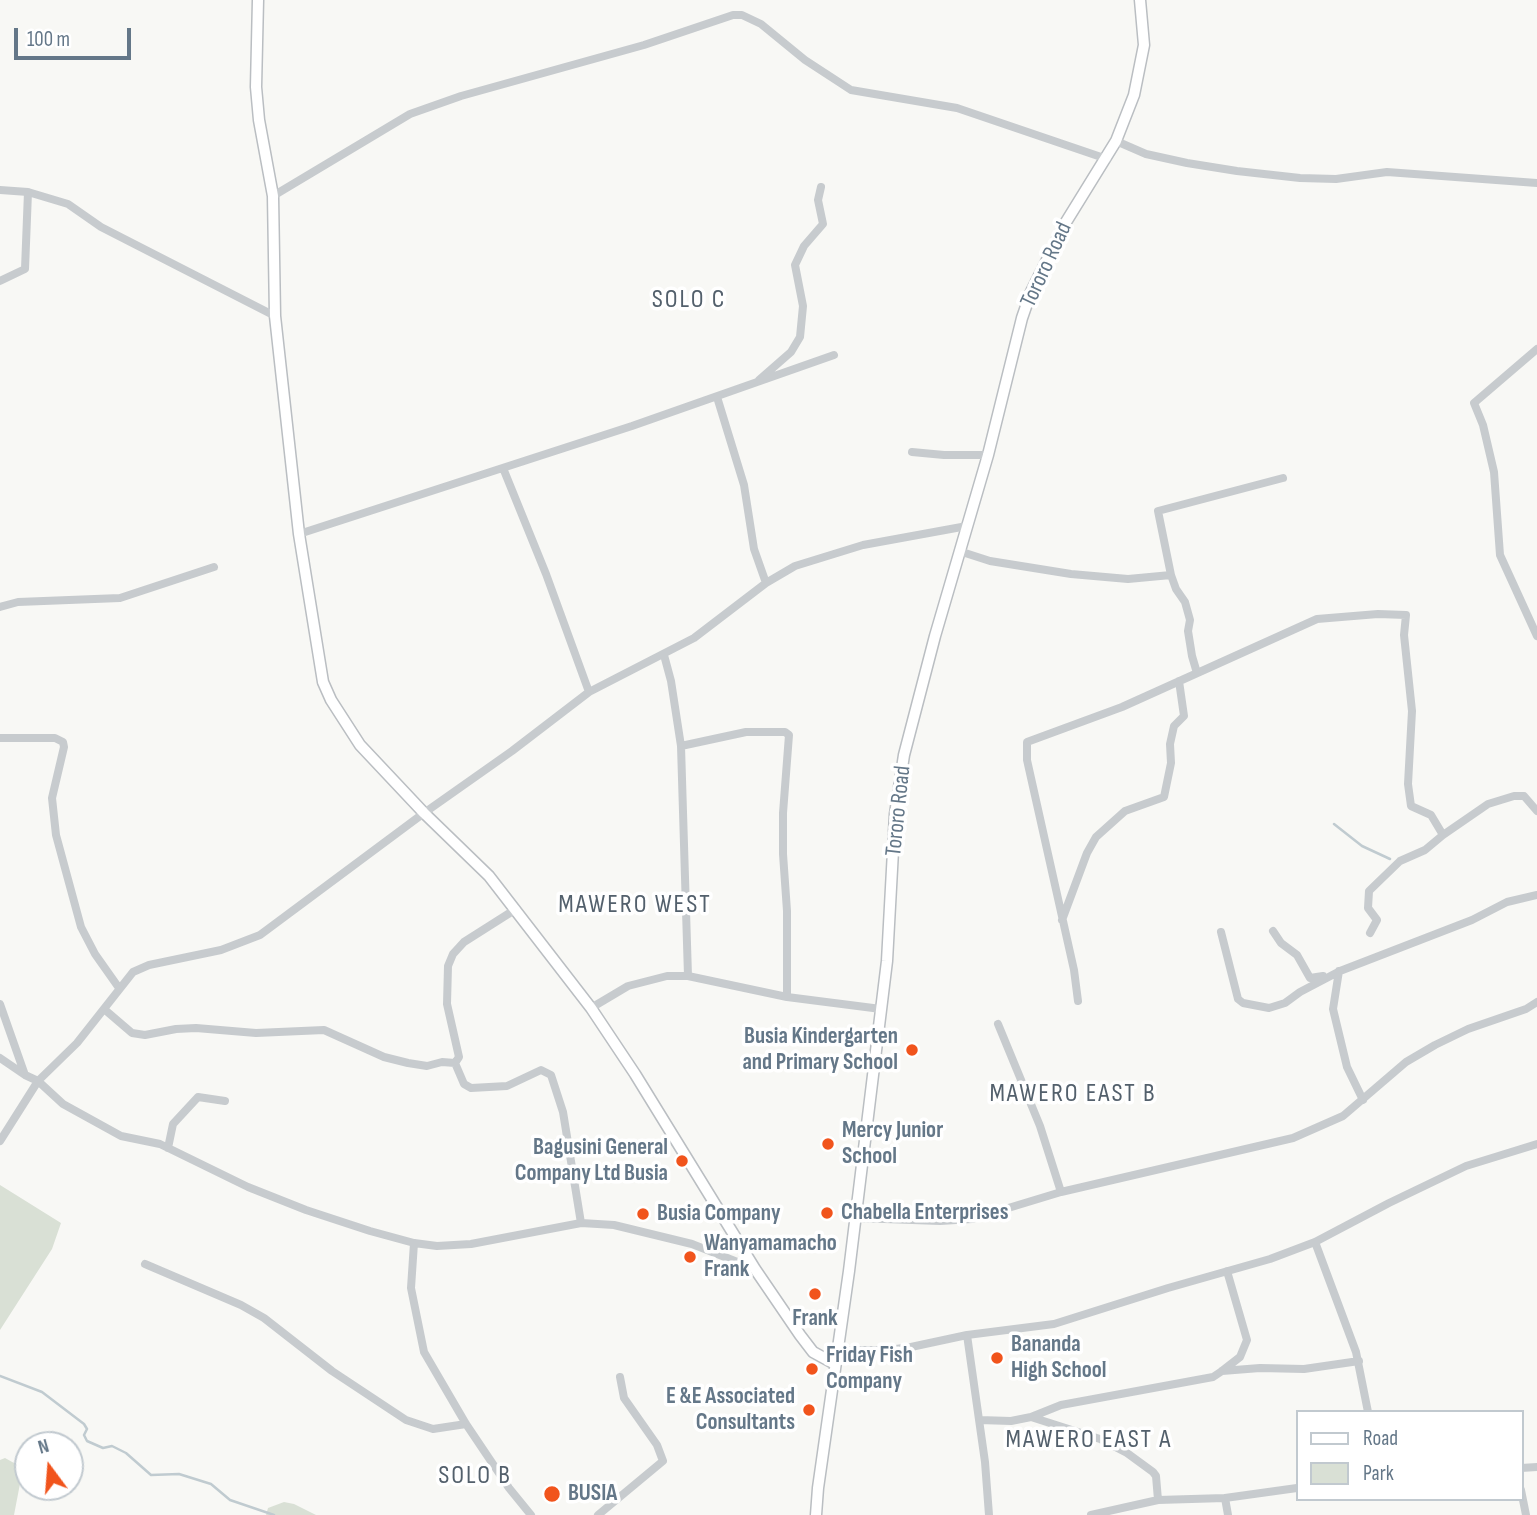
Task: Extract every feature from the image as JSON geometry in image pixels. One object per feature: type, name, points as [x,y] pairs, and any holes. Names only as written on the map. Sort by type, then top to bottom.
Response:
[{"type":"main road","points":[[258,0],[256,87],[273,197],[275,316],[299,534],[323,682],[331,700],[360,745],[476,863],[516,909],[591,1008],[635,1074],[755,1269],[807,1346],[835,1364]]},
{"type":"main road","name":"Tororo Road","points":[[816,1515],[881,1009],[890,930],[893,841],[900,780],[914,711],[988,455],[1031,292],[1066,222],[1107,159],[1134,95],[1144,45],[1140,0]]},
{"type":"street","points":[[273,197],[410,114],[461,96],[644,45],[733,15],[742,15],[761,24],[805,60],[852,90],[957,108],[1107,159]]},
{"type":"street","points":[[1116,141],[1146,154],[1187,163],[1300,178],[1336,179],[1387,172],[1537,183]]},
{"type":"street","points":[[754,384],[791,352],[800,337],[803,306],[794,265],[804,246],[823,224],[818,200],[821,187]]},
{"type":"street","points":[[0,190],[28,192],[68,204],[102,227],[275,316]]},
{"type":"street","points":[[0,281],[25,269],[28,192]]},
{"type":"street","points":[[1537,349],[1474,403],[1491,453],[1500,555],[1537,636]]},
{"type":"street","points":[[299,534],[717,397],[834,355]]},
{"type":"street","points":[[717,397],[744,485],[754,549],[766,583]]},
{"type":"street","points":[[912,452],[988,455]]},
{"type":"street","points":[[503,468],[589,692]]},
{"type":"street","points":[[1197,673],[1188,631],[1190,620],[1185,602],[1175,589],[1158,511],[1283,478]]},
{"type":"street","points":[[0,1140],[38,1081],[77,1043],[127,978],[139,968],[221,950],[260,935],[589,692],[664,655],[714,625],[766,583],[800,563],[854,547],[967,526]]},
{"type":"street","points":[[959,551],[990,561],[1071,574],[1128,579],[1171,575]]},
{"type":"street","points":[[0,607],[18,602],[120,598],[214,568]]},
{"type":"street","points":[[1078,1001],[1074,970],[1027,760],[1027,743],[1122,707],[1317,619],[1378,614],[1406,615],[1404,635],[1412,711],[1408,783],[1411,806],[1431,815],[1443,835]]},
{"type":"street","points":[[664,655],[671,681],[681,746],[688,976]]},
{"type":"street","points":[[1062,920],[1087,853],[1096,837],[1125,811],[1164,797],[1171,764],[1170,744],[1174,726],[1184,716],[1179,681]]},
{"type":"street","points":[[681,746],[746,732],[785,732],[789,735],[783,840],[787,911],[787,997]]},
{"type":"street","points":[[0,738],[55,738],[63,742],[51,798],[56,835],[81,926],[95,954],[119,988]]},
{"type":"street","points":[[1370,933],[1377,920],[1368,908],[1369,891],[1400,861],[1425,850],[1488,804],[1514,796],[1524,796],[1537,811]]},
{"type":"street","points":[[1221,932],[1238,999],[1243,1003],[1269,1007],[1285,1003],[1340,971],[1472,920],[1507,902],[1537,895]]},
{"type":"street","points":[[455,1063],[459,1056],[447,1004],[448,966],[453,954],[464,942],[516,909]]},
{"type":"street","points":[[1273,931],[1281,943],[1297,955],[1310,978],[1340,971]]},
{"type":"street","points":[[1340,971],[1333,1009],[1347,1067],[1363,1100]]},
{"type":"street","points":[[591,1008],[628,986],[667,976],[688,976],[787,997],[881,1009]]},
{"type":"street","points":[[856,1218],[960,1220],[1061,1192],[1293,1138],[1343,1116],[1406,1062],[1435,1045],[1468,1029],[1527,1009],[1537,1002]]},
{"type":"street","points":[[0,1004],[24,1075]]},
{"type":"street","points":[[104,1009],[132,1033],[145,1035],[196,1028],[256,1033],[324,1030],[384,1057],[427,1066],[442,1062],[455,1063]]},
{"type":"street","points":[[998,1024],[1035,1113],[1061,1192]]},
{"type":"street","points":[[0,1058],[24,1075],[38,1081],[63,1104],[121,1136],[168,1148],[248,1187],[306,1210],[414,1243],[436,1246],[471,1244],[581,1223],[614,1225],[692,1244],[755,1269]]},
{"type":"street","points":[[455,1063],[464,1084],[471,1088],[498,1088],[541,1070],[551,1075],[563,1112],[581,1223]]},
{"type":"street","points":[[168,1148],[173,1124],[198,1097],[225,1101]]},
{"type":"street","points":[[836,1350],[900,1349],[967,1335],[1054,1324],[1270,1259],[1315,1242],[1436,1179],[1494,1156],[1537,1144]]},
{"type":"street","points":[[1315,1242],[1359,1361],[1368,1410]]},
{"type":"street","points":[[414,1243],[411,1288],[421,1343],[466,1424],[509,1488],[531,1515]]},
{"type":"street","points":[[145,1264],[241,1305],[264,1318],[332,1371],[406,1420],[433,1429],[466,1424]]},
{"type":"street","points":[[979,1420],[1011,1421],[1031,1417],[1061,1405],[1213,1377],[1240,1357],[1247,1340],[1227,1271]]},
{"type":"street","points":[[967,1335],[989,1515]]},
{"type":"street","points":[[1222,1371],[1304,1369],[1359,1361]]},
{"type":"street","points":[[598,1515],[663,1461],[657,1445],[624,1398],[620,1377]]},
{"type":"street","points":[[1031,1417],[1100,1438],[1127,1453],[1156,1476],[1158,1500]]},
{"type":"street","points":[[1091,1515],[1158,1500],[1225,1498],[1296,1488]]},
{"type":"street","points":[[1225,1498],[1228,1515]]},
{"type":"green space","points":[[0,1185],[61,1223],[52,1249],[0,1330]]},
{"type":"green space","points":[[5,1458],[14,1463],[14,1501],[17,1501],[14,1515],[0,1515],[0,1460]]},
{"type":"green space","points":[[284,1502],[316,1515],[266,1515],[268,1508]]},
{"type":"waterway","points":[[1334,824],[1362,846],[1390,859]]},
{"type":"waterway","points":[[0,1376],[42,1392],[84,1424],[87,1441],[103,1448],[112,1446],[126,1453],[151,1475],[179,1474],[211,1484],[230,1500],[274,1515]]},
{"type":"place","name":"Busia Kindergarten and Primary School","points":[[912,1050]]},
{"type":"place","name":"Mercy Junior School","points":[[828,1144]]},
{"type":"place","name":"Bagusini General Company Ltd Busia","points":[[682,1161]]},
{"type":"place","name":"Chabella Enterprises","points":[[827,1213]]},
{"type":"place","name":"Busia Company","points":[[643,1214]]},
{"type":"place","name":"Wanyamamacho Frank","points":[[690,1257]]},
{"type":"place","name":"Frank","points":[[815,1294]]},
{"type":"place","name":"Bananda High School","points":[[997,1358]]},
{"type":"place","name":"Friday Fish Company","points":[[812,1369]]},
{"type":"place","name":"E &E Associated Consultants","points":[[809,1410]]},
{"type":"place","name":"BUSIA","points":[[552,1494]]},
{"type":"district","name":"SOLO C","points":[[689,300]]},
{"type":"district","name":"MAWERO WEST","points":[[635,905]]},
{"type":"district","name":"MAWERO EAST B","points":[[1073,1094]]},
{"type":"district","name":"MAWERO EAST A","points":[[1089,1440]]},
{"type":"district","name":"SOLO B","points":[[475,1476]]}]
